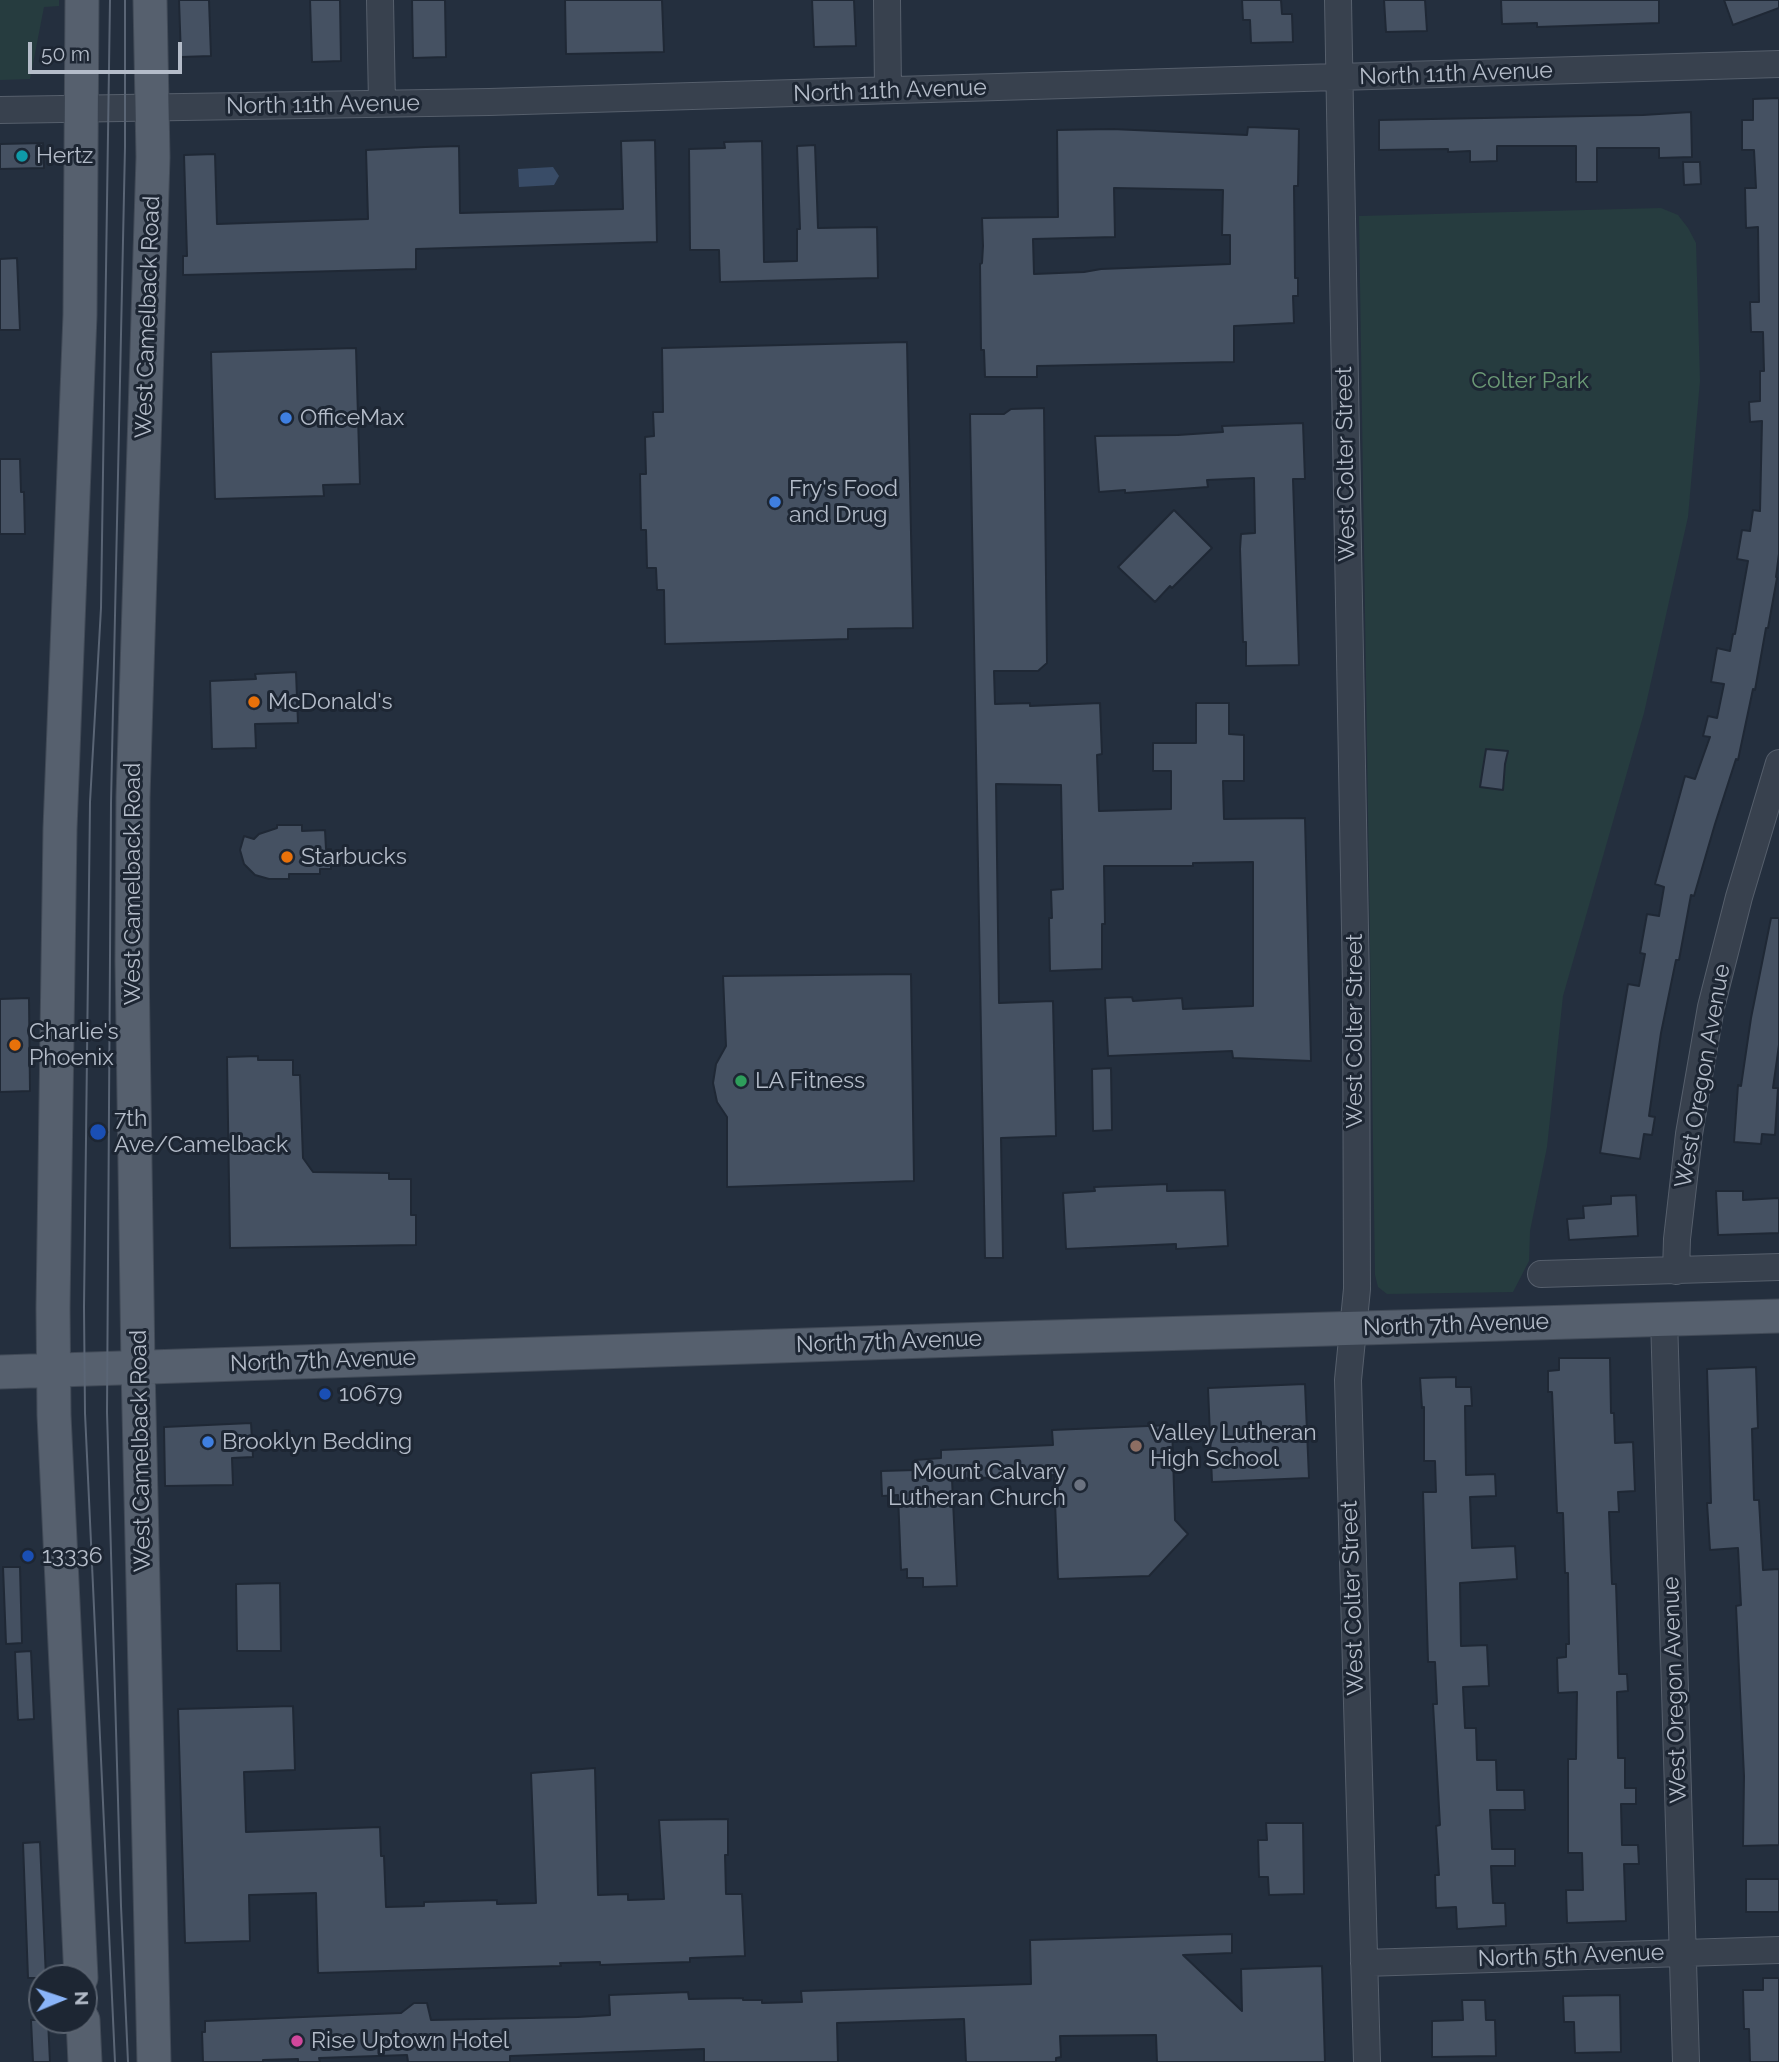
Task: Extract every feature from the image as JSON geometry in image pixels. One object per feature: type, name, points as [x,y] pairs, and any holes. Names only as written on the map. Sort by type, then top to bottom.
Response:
[{"type":"main road","points":[[81,1964],[53,1371],[57,955],[79,368],[82,0]]},
{"type":"main road","name":"West Camelback Road","points":[[150,0],[153,108],[150,307],[133,810],[132,1058],[154,2062]]},
{"type":"main road","name":"North 7th Avenue","points":[[0,1373],[1779,1315]]},
{"type":"main road","points":[[84,2034],[85,2062]]},
{"type":"street","points":[[380,0],[382,103]]},
{"type":"street","points":[[887,0],[888,90]]},
{"type":"street","name":"West Colter Street","points":[[1338,0],[1356,984],[1357,1289],[1348,1380],[1367,2062]]},
{"type":"street","name":"North 11th Avenue","points":[[0,110],[888,90],[1779,64]]},
{"type":"street","name":"West Oregon Avenue","points":[[1676,1270],[1689,1134],[1711,1007],[1779,763]]},
{"type":"street","name":"North 7th Avenue","points":[[1541,1275],[1779,1267]]},
{"type":"street","name":"West Oregon Avenue","points":[[1664,1318],[1686,2062]]},
{"type":"street","name":"North 5th Avenue","points":[[1364,1963],[1779,1950]]},
{"type":"green space","points":[[0,0],[59,0],[59,6],[44,7],[30,79],[0,80]]},
{"type":"green space","name":"Colter Park","points":[[1661,208],[1678,215],[1696,243],[1700,381],[1688,517],[1644,713],[1563,996],[1547,1147],[1530,1231],[1529,1261],[1513,1292],[1387,1294],[1378,1287],[1375,1275],[1359,216]]},
{"type":"water","points":[[553,167],[559,176],[554,185],[519,187],[518,169]]},
{"type":"building","points":[[179,0],[209,0],[211,56],[181,57]]},
{"type":"building","points":[[310,0],[340,0],[341,61],[312,62]]},
{"type":"building","points":[[412,0],[445,0],[446,57],[413,58]]},
{"type":"building","points":[[565,0],[662,0],[664,52],[566,54]]},
{"type":"building","points":[[812,0],[854,0],[856,46],[814,47]]},
{"type":"building","points":[[1242,0],[1281,0],[1282,14],[1292,14],[1293,42],[1251,43],[1250,20],[1243,20]]},
{"type":"building","points":[[1384,0],[1425,0],[1427,31],[1386,32]]},
{"type":"building","points":[[1501,0],[1659,0],[1659,23],[1537,27],[1537,23],[1502,24]]},
{"type":"building","points":[[1724,0],[1779,0],[1779,8],[1733,25]]},
{"type":"building","points":[[1779,98],[1777,578],[1738,760],[1736,759],[1694,896],[1691,895],[1679,960],[1676,960],[1661,1033],[1649,1116],[1655,1117],[1652,1135],[1644,1134],[1640,1159],[1600,1153],[1628,984],[1639,986],[1645,954],[1640,953],[1647,914],[1659,916],[1664,887],[1655,884],[1685,776],[1695,779],[1710,737],[1703,736],[1708,716],[1717,718],[1724,684],[1711,682],[1717,648],[1730,651],[1748,561],[1737,559],[1742,530],[1750,531],[1753,510],[1760,511],[1762,421],[1750,422],[1749,402],[1760,401],[1760,371],[1764,371],[1763,332],[1751,332],[1750,302],[1759,302],[1758,227],[1746,228],[1745,188],[1756,188],[1754,150],[1742,150],[1742,120],[1753,120],[1753,99]]},
{"type":"building","points":[[1691,112],[1692,157],[1659,158],[1659,148],[1597,148],[1597,182],[1576,182],[1576,146],[1497,146],[1497,161],[1470,162],[1470,151],[1379,150],[1379,120]]},
{"type":"building","points":[[1248,127],[1299,129],[1298,186],[1294,186],[1295,278],[1298,278],[1298,296],[1293,296],[1294,323],[1234,326],[1234,362],[1037,366],[1037,377],[985,377],[984,350],[981,350],[982,218],[1058,217],[1057,130],[1112,129],[1247,135]],"holes":[[[1114,188],[1223,190],[1222,235],[1230,235],[1230,264],[1034,274],[1033,239],[1115,237]]]},
{"type":"building","points":[[655,140],[657,242],[416,249],[416,269],[183,275],[183,256],[187,256],[184,155],[215,154],[217,224],[368,219],[366,150],[425,147],[459,146],[460,213],[623,209],[621,141]]},
{"type":"building","points":[[762,141],[764,262],[797,261],[797,229],[800,229],[797,146],[815,145],[818,228],[877,227],[878,278],[720,282],[719,250],[690,250],[689,149],[725,148],[724,142]]},
{"type":"building","name":"Hertz","points":[[43,143],[44,168],[0,169],[0,144]]},
{"type":"building","points":[[1683,162],[1700,162],[1701,184],[1684,185]]},
{"type":"building","points":[[17,258],[20,330],[0,330],[0,259]]},
{"type":"building","name":"Fry's Food and Drug","points":[[907,342],[913,628],[848,629],[848,639],[665,644],[664,590],[657,590],[656,568],[647,568],[646,530],[641,530],[640,474],[646,474],[645,437],[654,436],[653,412],[663,412],[662,348]]},
{"type":"building","name":"OfficeMax","points":[[356,348],[360,484],[323,485],[324,496],[215,499],[211,352]]},
{"type":"building","points":[[1044,408],[1047,663],[1038,671],[994,671],[995,704],[1030,703],[1030,706],[1100,703],[1102,754],[1097,755],[1099,811],[1171,809],[1171,771],[1153,771],[1153,743],[1196,743],[1196,703],[1229,703],[1229,734],[1244,735],[1244,781],[1223,781],[1224,819],[1305,818],[1311,1061],[1233,1058],[1232,1051],[1108,1056],[1105,998],[1132,997],[1133,1001],[1182,998],[1183,1009],[1253,1006],[1253,862],[1193,863],[1193,866],[1104,866],[1105,924],[1102,924],[1102,969],[1050,971],[1051,890],[1063,889],[1061,785],[996,784],[999,1003],[1053,1001],[1056,1136],[1001,1138],[1003,1258],[985,1258],[970,414],[1004,414],[1011,409]]},
{"type":"building","points":[[1303,423],[1305,479],[1293,479],[1299,665],[1246,666],[1240,549],[1241,534],[1255,533],[1254,478],[1207,480],[1208,487],[1125,493],[1125,490],[1099,492],[1095,436],[1178,435],[1223,432],[1222,426]]},
{"type":"building","points":[[0,459],[20,459],[25,534],[0,534]]},
{"type":"building","points":[[1174,510],[1212,548],[1155,602],[1118,567]]},
{"type":"building","name":"McDonald's","points":[[296,672],[298,723],[255,724],[256,748],[212,749],[210,681],[256,679],[255,674]]},
{"type":"building","points":[[1486,749],[1508,751],[1503,790],[1480,787]]},
{"type":"building","name":"Starbucks","points":[[277,825],[302,825],[302,831],[325,830],[326,849],[331,849],[331,869],[320,869],[320,874],[289,874],[289,879],[269,879],[255,875],[244,864],[240,850],[244,836],[254,839],[259,834],[277,828]]},
{"type":"building","points":[[1771,918],[1779,918],[1779,1045],[1773,1088],[1778,1088],[1775,1135],[1762,1134],[1761,1144],[1734,1142],[1738,1085],[1741,1086],[1751,1018]]},
{"type":"building","points":[[911,974],[914,1181],[727,1187],[727,1117],[717,1102],[713,1083],[716,1064],[726,1046],[723,976]]},
{"type":"building","name":"Charlie's Phoenix","points":[[29,998],[30,1091],[0,1092],[0,999]]},
{"type":"building","points":[[258,1056],[258,1060],[293,1060],[293,1075],[300,1075],[303,1158],[313,1172],[389,1173],[389,1179],[411,1179],[411,1215],[416,1215],[416,1245],[230,1248],[227,1057]]},
{"type":"building","points":[[1111,1068],[1112,1130],[1093,1131],[1092,1069]]},
{"type":"building","points":[[1167,1184],[1167,1191],[1225,1190],[1228,1246],[1176,1249],[1176,1244],[1066,1249],[1063,1193],[1095,1191],[1094,1187]]},
{"type":"building","points":[[1716,1191],[1743,1191],[1743,1200],[1779,1198],[1779,1233],[1718,1235]]},
{"type":"building","points":[[1636,1195],[1638,1236],[1569,1240],[1567,1219],[1584,1218],[1583,1206],[1611,1204],[1611,1196]]},
{"type":"building","points":[[1559,1358],[1610,1358],[1611,1413],[1614,1413],[1615,1443],[1633,1442],[1635,1491],[1618,1492],[1619,1512],[1609,1512],[1612,1584],[1616,1584],[1619,1674],[1627,1674],[1628,1691],[1617,1692],[1618,1758],[1625,1758],[1625,1788],[1636,1788],[1636,1804],[1621,1804],[1622,1845],[1638,1845],[1639,1864],[1624,1864],[1626,1921],[1567,1923],[1566,1890],[1583,1890],[1582,1853],[1568,1853],[1568,1759],[1576,1759],[1577,1692],[1558,1693],[1557,1658],[1566,1657],[1566,1644],[1569,1644],[1568,1573],[1565,1573],[1563,1513],[1557,1513],[1552,1392],[1548,1392],[1548,1371],[1559,1370]]},
{"type":"building","points":[[1756,1367],[1758,1428],[1752,1429],[1754,1500],[1759,1500],[1763,1570],[1779,1569],[1779,1845],[1743,1846],[1744,1776],[1736,1606],[1741,1605],[1738,1548],[1710,1550],[1707,1503],[1711,1503],[1707,1369]]},
{"type":"building","points":[[1456,1377],[1456,1387],[1471,1387],[1472,1406],[1465,1406],[1466,1475],[1495,1474],[1496,1496],[1470,1497],[1472,1548],[1515,1546],[1517,1579],[1460,1583],[1461,1646],[1487,1645],[1489,1686],[1463,1687],[1465,1728],[1476,1728],[1477,1760],[1496,1760],[1497,1790],[1524,1790],[1525,1810],[1490,1810],[1492,1849],[1515,1849],[1515,1866],[1491,1866],[1493,1903],[1505,1903],[1506,1926],[1457,1929],[1456,1907],[1436,1908],[1435,1875],[1439,1875],[1436,1826],[1440,1825],[1433,1704],[1437,1704],[1435,1662],[1428,1662],[1423,1492],[1436,1492],[1435,1461],[1424,1461],[1424,1407],[1422,1408],[1420,1378]]},
{"type":"building","points":[[1305,1384],[1309,1478],[1212,1482],[1208,1388]]},
{"type":"building","name":"Brooklyn Bedding","points":[[251,1423],[253,1457],[232,1458],[233,1485],[165,1486],[164,1427]]},
{"type":"building","points":[[1172,1425],[1175,1520],[1188,1534],[1149,1576],[1058,1579],[1054,1475],[952,1479],[957,1586],[923,1587],[923,1578],[907,1578],[907,1569],[901,1570],[898,1495],[882,1496],[881,1471],[915,1470],[915,1460],[941,1458],[941,1450],[1053,1445],[1052,1430]]},
{"type":"building","points":[[3,1567],[20,1567],[22,1643],[6,1644]]},
{"type":"building","points":[[280,1583],[281,1651],[237,1651],[236,1584]]},
{"type":"building","points":[[31,1651],[34,1719],[18,1720],[15,1652]]},
{"type":"building","points":[[293,1706],[295,1770],[244,1772],[246,1832],[380,1827],[386,1907],[424,1906],[424,1902],[497,1900],[497,1904],[536,1903],[531,1773],[595,1768],[598,1895],[628,1894],[628,1900],[664,1899],[659,1820],[728,1819],[726,1894],[742,1894],[745,1956],[690,1958],[690,1962],[600,1965],[600,1962],[560,1963],[561,1966],[318,1973],[316,1893],[249,1895],[250,1941],[185,1943],[178,1709]]},
{"type":"building","points":[[1266,1823],[1303,1823],[1304,1894],[1269,1895],[1268,1877],[1259,1877],[1258,1840],[1267,1840]]},
{"type":"building","points":[[40,1842],[45,1964],[28,1964],[28,1978],[23,1843]]},
{"type":"building","points":[[1746,1879],[1779,1879],[1779,1912],[1746,1912]]},
{"type":"building","points":[[1232,1934],[1232,1953],[1183,1955],[1242,2011],[1241,1969],[1322,1966],[1325,2062],[1157,2062],[1156,2035],[1060,2036],[1061,2057],[1056,2058],[1056,2062],[966,2062],[964,2019],[837,2023],[838,2062],[704,2062],[704,2049],[510,2056],[510,2062],[408,2062],[407,2055],[319,2058],[320,2062],[298,2062],[298,2059],[203,2062],[202,2032],[205,2032],[205,2021],[401,2013],[414,2003],[427,2003],[431,2020],[578,2017],[610,2015],[609,1995],[688,1992],[689,1999],[743,1998],[762,2000],[762,2003],[802,2002],[801,1991],[1031,1984],[1030,1940]]},
{"type":"building","points":[[1763,1978],[1779,1978],[1779,2062],[1750,2062],[1749,2029],[1744,2029],[1743,1990],[1763,1990]]},
{"type":"building","points":[[1620,1995],[1621,2052],[1575,2053],[1574,2022],[1564,2022],[1563,1996]]},
{"type":"building","points":[[1462,2000],[1485,2000],[1486,2020],[1495,2020],[1496,2056],[1432,2057],[1432,2021],[1463,2020]]},
{"type":"building","points":[[32,2034],[49,2034],[50,2062],[33,2062]]},
{"type":"tram line","points":[[110,0],[101,608],[90,802],[84,1307],[85,1413],[115,2062]]},
{"type":"tram line","points":[[125,0],[125,147],[111,803],[107,1412],[128,2062]]},
{"type":"place","name":"Hertz","points":[[22,156]]},
{"type":"place","name":"OfficeMax","points":[[286,418]]},
{"type":"place","name":"Fry's Food and Drug","points":[[775,502]]},
{"type":"place","name":"McDonald's","points":[[254,702]]},
{"type":"place","name":"Starbucks","points":[[287,857]]},
{"type":"place","name":"Charlie's Phoenix","points":[[15,1045]]},
{"type":"place","name":"LA Fitness","points":[[741,1081]]},
{"type":"place","name":"7th Ave/Camelback","points":[[98,1132]]},
{"type":"place","name":"10679","points":[[325,1394]]},
{"type":"place","name":"Brooklyn Bedding","points":[[208,1442]]},
{"type":"place","name":"Valley Lutheran High School","points":[[1136,1446]]},
{"type":"place","name":"Mount Calvary Lutheran Church","points":[[1080,1485]]},
{"type":"place","name":"13336","points":[[28,1556]]},
{"type":"place","name":"Rise Uptown Hotel","points":[[297,2041]]}]
